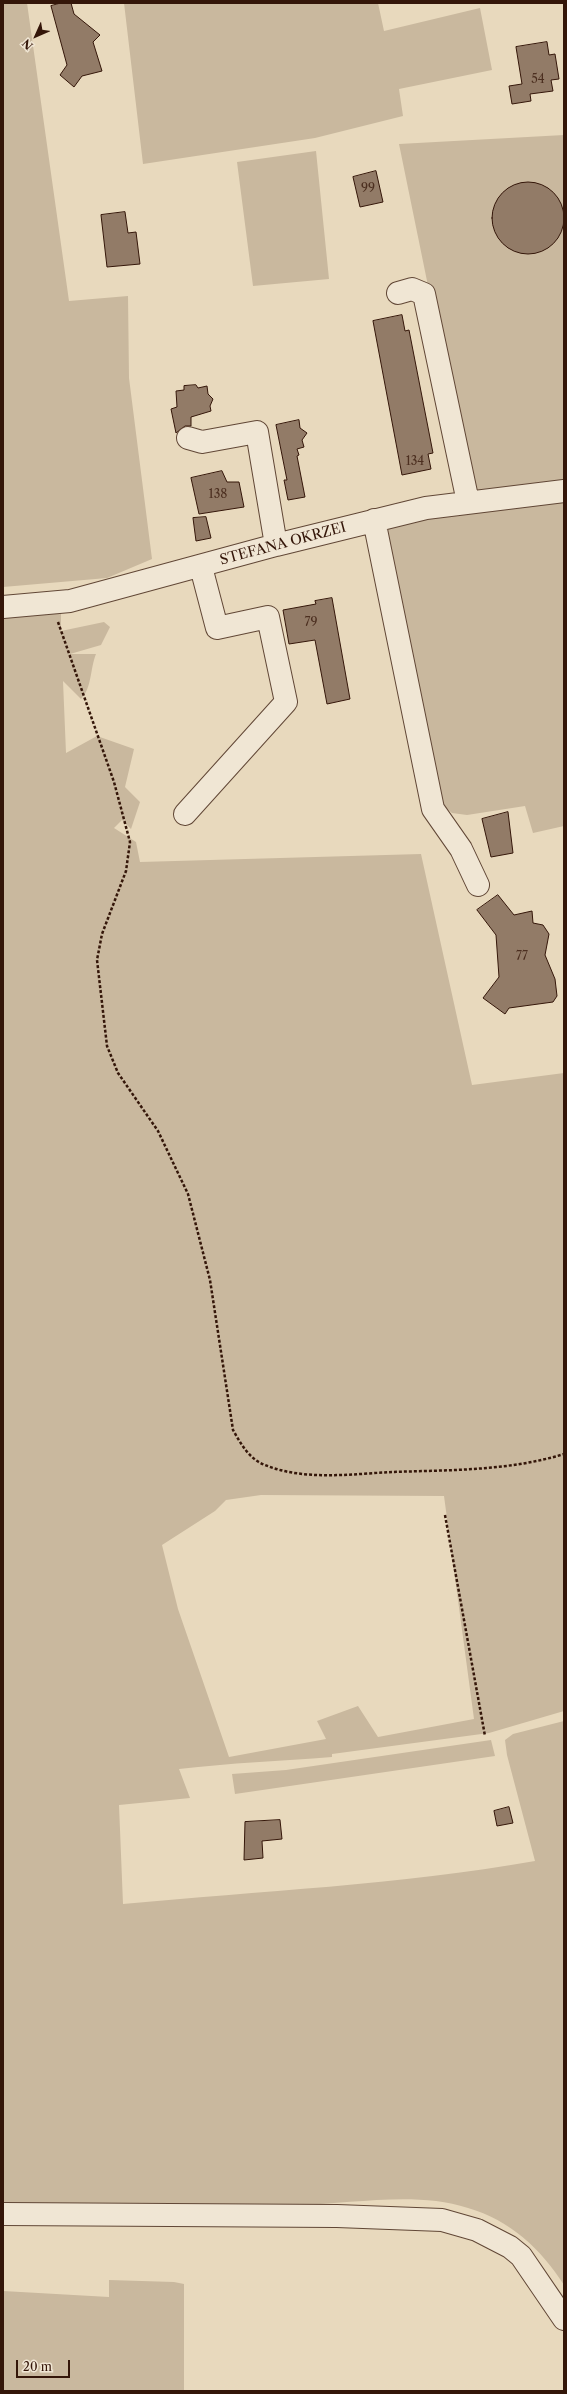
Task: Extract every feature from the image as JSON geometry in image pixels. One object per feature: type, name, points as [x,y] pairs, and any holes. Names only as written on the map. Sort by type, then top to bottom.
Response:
[{"type":"street","points":[[398,293],[412,290],[424,294],[468,502]]},
{"type":"street","points":[[188,438],[202,442],[257,432],[276,545]]},
{"type":"street","name":"STEFANA OKRZEI","points":[[3,607],[70,601],[201,567],[276,545],[426,508],[564,491]]},
{"type":"street","points":[[374,520],[434,809],[461,849],[478,885]]},
{"type":"street","points":[[185,814],[286,702],[268,617],[217,628],[201,567]]},
{"type":"street","points":[[3,2214],[337,2216],[442,2220],[460,2224],[495,2237],[521,2256],[564,2319]]},
{"type":"path","points":[[51,603],[114,782],[130,842],[126,871],[102,934],[97,960],[107,1046],[118,1073],[158,1131],[188,1194],[210,1280],[233,1430],[243,1449],[264,1464],[277,1469],[324,1475],[489,1468],[564,1454]]},
{"type":"path","points":[[445,1515],[485,1736]]},
{"type":"shaded area","points":[[3,3],[27,3],[69,301],[128,296],[129,378],[152,559],[107,578],[3,587]]},
{"type":"shaded area","points":[[124,3],[378,3],[384,31],[480,8],[492,70],[399,89],[403,116],[315,138],[143,164]]},
{"type":"shaded area","points":[[564,135],[564,485],[471,496],[399,144]]},
{"type":"shaded area","points":[[316,151],[329,279],[253,286],[237,162]]},
{"type":"shaded area","points":[[564,491],[564,826],[533,833],[525,806],[467,815],[452,813],[438,801],[386,529],[482,500]]},
{"type":"shaded area","points":[[3,613],[61,613],[61,631],[104,622],[110,627],[101,645],[70,654],[96,654],[89,684],[85,695],[81,699],[63,681],[66,753],[97,736],[134,749],[125,787],[140,802],[131,829],[122,820],[114,828],[136,842],[140,862],[421,854],[472,1085],[564,1073],[564,1711],[489,1733],[332,1754],[332,1757],[179,1769],[190,1798],[119,1805],[123,1904],[381,1882],[535,1861],[507,1755],[505,1740],[513,1734],[564,1721],[564,2285],[535,2248],[511,2228],[483,2213],[468,2208],[427,2200],[405,2199],[262,2206],[3,2206]],"holes":[[[261,1495],[444,1496],[474,1719],[378,1737],[358,1706],[317,1721],[326,1739],[229,1757],[178,1609],[162,1545],[215,1511],[226,1500]]]},
{"type":"shaded area","points":[[491,1740],[495,1756],[235,1794],[232,1774],[286,1770]]},
{"type":"shaded area","points":[[109,2280],[174,2282],[184,2284],[184,2391],[3,2391],[3,2291],[109,2297]]},
{"type":"building","points":[[61,3],[71,3],[74,14],[100,35],[93,42],[102,71],[82,76],[74,87],[60,75],[67,65],[51,6]]},
{"type":"building","points":[[547,42],[549,55],[555,54],[559,79],[551,80],[553,91],[530,94],[531,101],[512,104],[509,86],[522,84],[516,47]]},
{"type":"building","points":[[376,171],[383,202],[360,207],[353,177]]},
{"type":"building","points":[[521,182],[535,182],[542,184],[554,192],[562,204],[564,218],[562,232],[554,244],[542,252],[535,254],[521,254],[514,252],[502,244],[494,232],[492,225],[492,211],[494,204],[502,192],[514,184]]},
{"type":"building","points":[[125,212],[128,233],[136,232],[140,264],[107,267],[101,215]]},
{"type":"building","points":[[402,315],[405,331],[409,330],[433,453],[428,454],[431,469],[402,475],[373,321]]},
{"type":"building","points":[[196,385],[198,388],[207,386],[208,394],[213,399],[210,406],[211,411],[191,417],[191,426],[185,426],[176,433],[171,409],[177,407],[176,391],[184,390],[184,386]]},
{"type":"building","points":[[299,420],[300,428],[307,433],[302,440],[304,447],[297,449],[305,497],[288,500],[284,480],[287,480],[276,425]]},
{"type":"building","points":[[222,471],[227,482],[239,482],[244,507],[199,514],[191,478]]},
{"type":"building","points":[[206,517],[211,538],[196,541],[193,518]]},
{"type":"building","points":[[332,598],[350,699],[327,704],[315,640],[289,644],[283,610],[316,604],[315,601]]},
{"type":"building","points":[[508,812],[513,853],[491,857],[482,819]]},
{"type":"building","points":[[498,895],[514,915],[532,911],[533,923],[543,925],[549,934],[545,955],[555,979],[557,996],[553,1002],[509,1008],[505,1014],[483,998],[499,977],[496,935],[477,910]]},
{"type":"building","points":[[509,1807],[513,1823],[497,1826],[494,1811]]},
{"type":"building","points":[[280,1820],[282,1839],[262,1841],[263,1858],[244,1860],[245,1822]]}]
